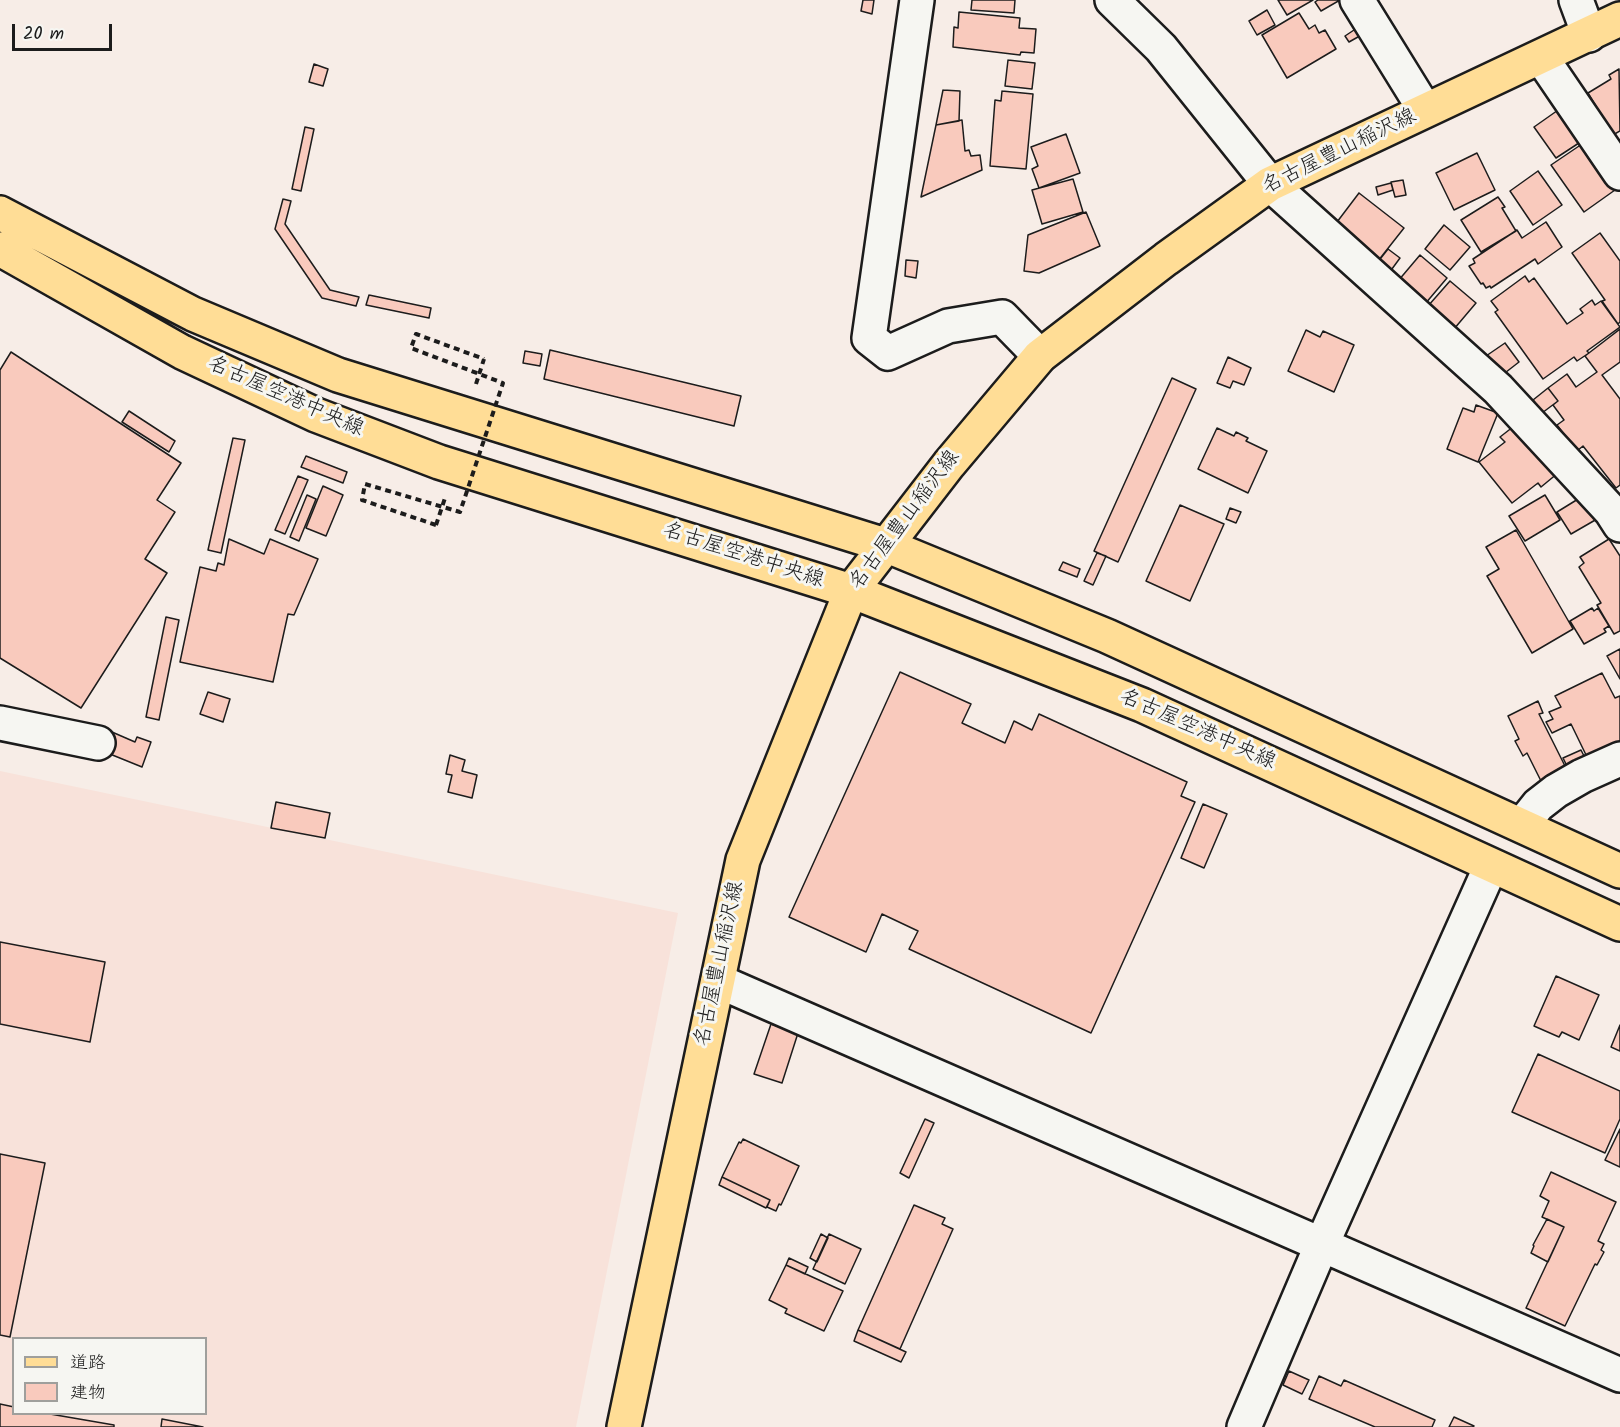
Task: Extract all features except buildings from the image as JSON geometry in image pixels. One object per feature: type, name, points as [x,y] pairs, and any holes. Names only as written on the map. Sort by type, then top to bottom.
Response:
[{"type":"main road","name":"名古屋豊山稲沢線","points":[[624,1427],[743,860],[851,591],[949,464],[1040,356],[1166,259],[1270,184],[1620,19]]},
{"type":"main road","name":"名古屋空港中央線","points":[[0,213],[193,315],[338,375],[885,545],[1107,636],[1620,871]]},
{"type":"main road","name":"名古屋空港中央線","points":[[0,249],[182,352],[316,415],[439,462],[851,591],[1142,705],[1491,867],[1620,924]]},
{"type":"street","points":[[917,0],[869,338],[888,353],[948,326],[1002,317],[1040,356]]},
{"type":"street","points":[[1112,0],[1161,48],[1270,184],[1498,389],[1617,514]]},
{"type":"street","points":[[1357,0],[1425,110]]},
{"type":"street","points":[[1576,0],[1589,35]]},
{"type":"street","points":[[1541,57],[1620,173]]},
{"type":"street","points":[[0,723],[98,743]]},
{"type":"street","points":[[1522,825],[1538,805],[1556,791],[1620,759]]},
{"type":"street","points":[[1244,1427],[1322,1244],[1491,867]]},
{"type":"street","points":[[718,981],[1620,1375]]},
{"type":"path","points":[[448,489],[436,525],[362,500],[365,484],[460,512],[503,383],[411,348],[416,334],[484,359],[476,387]]},
{"type":"shaded area","points":[[0,771],[678,913],[576,1427],[0,1427]]}]
